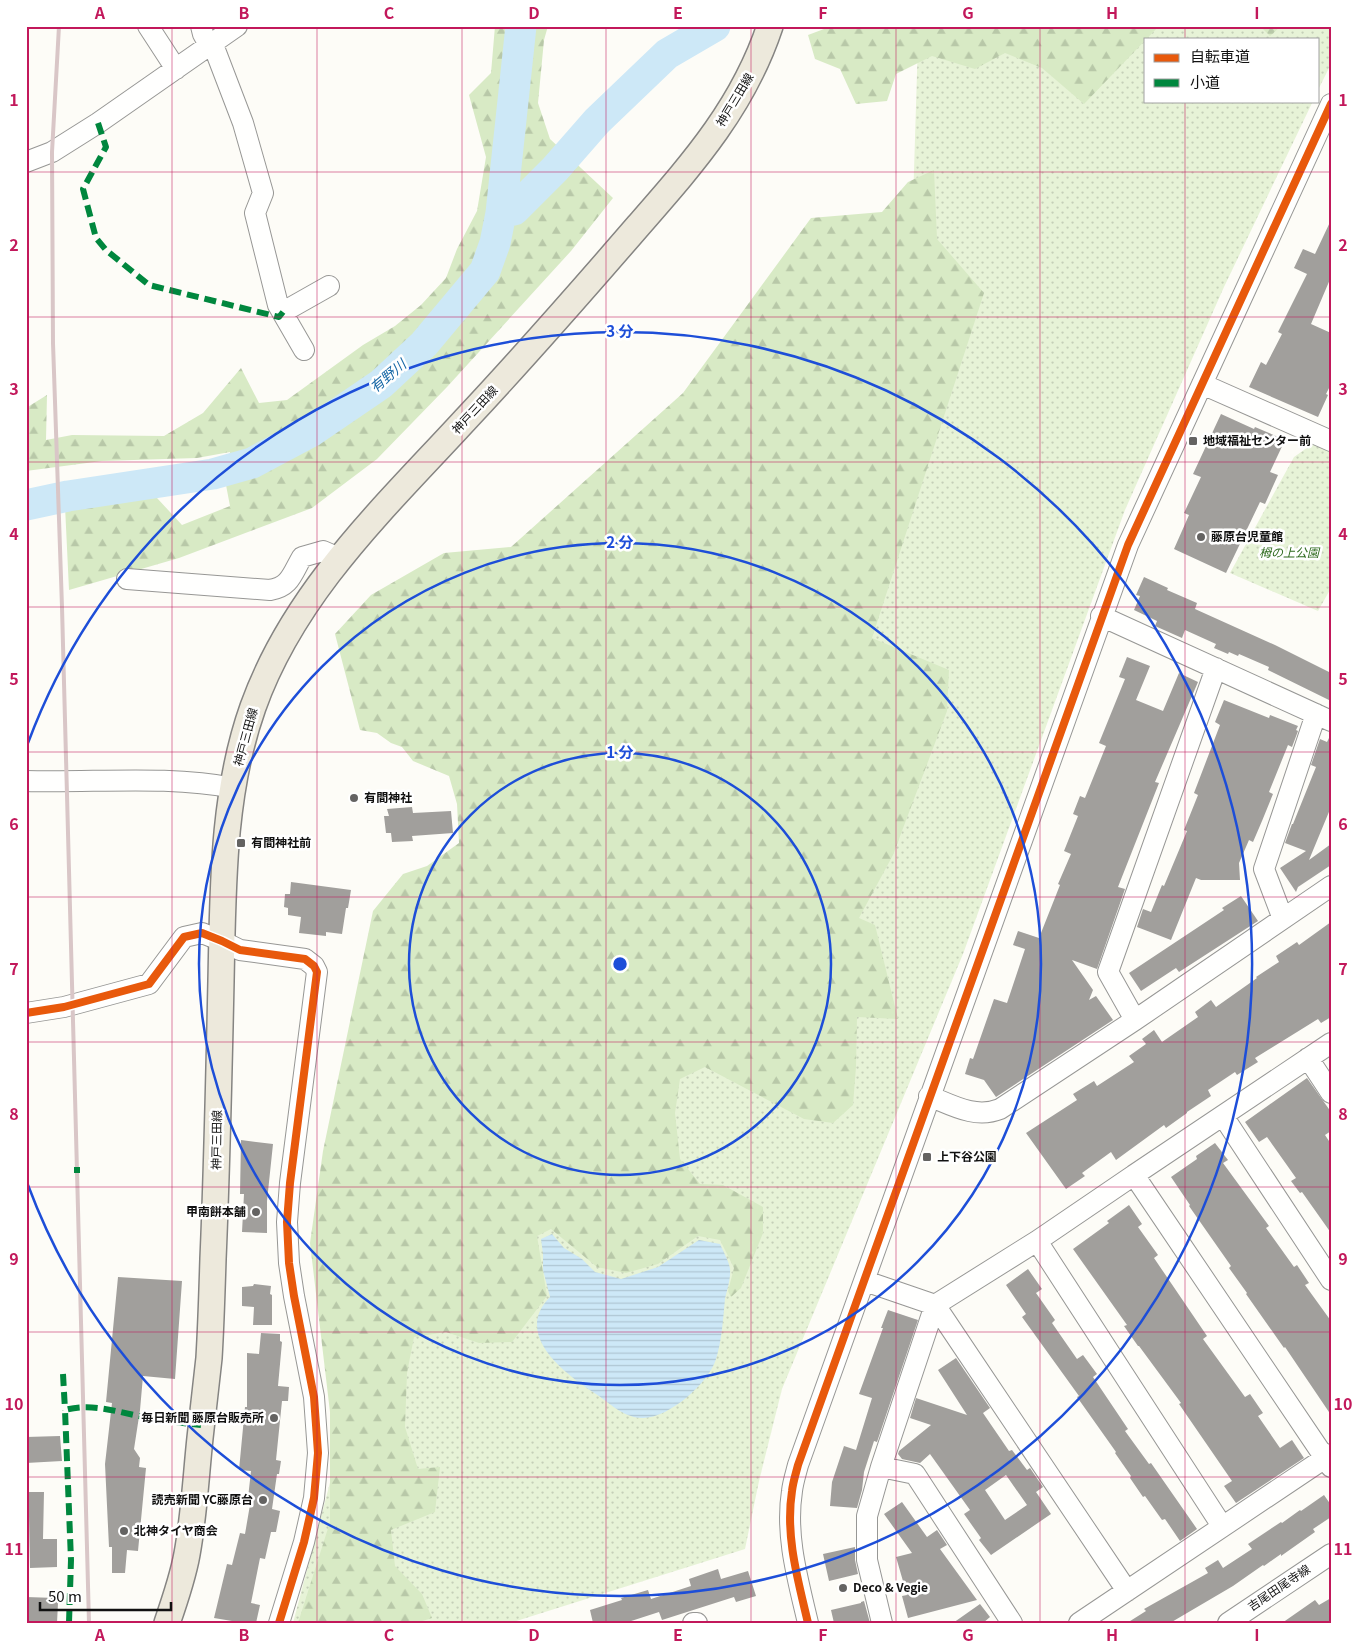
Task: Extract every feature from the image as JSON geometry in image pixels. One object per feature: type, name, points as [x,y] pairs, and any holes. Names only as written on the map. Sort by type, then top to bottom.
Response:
[{"type":"main road","name":"神戸三田線","points":[[167,1623],[179,1589],[187,1553],[209,1355],[216,1200],[222,941],[228,824],[245,733],[252,709],[283,640],[312,593],[351,543],[530,350],[688,168],[735,105],[759,56],[770,26]]},
{"type":"street","points":[[148,26],[176,69]]},
{"type":"street","points":[[26,162],[52,152],[176,69],[207,38],[237,26]]},
{"type":"street","points":[[207,38],[243,123],[263,193],[255,213],[278,304],[304,350]]},
{"type":"street","points":[[808,1623],[791,1543],[792,1492],[798,1465],[1128,545],[1331,104]]},
{"type":"street","points":[[283,312],[329,286]]},
{"type":"street","points":[[1202,384],[1330,437]]},
{"type":"street","points":[[127,579],[270,590],[281,588],[287,583],[302,557],[322,551],[339,558]]},
{"type":"street","points":[[1101,616],[1324,718],[1264,869],[1283,919]]},
{"type":"street","points":[[1136,1020],[1108,972],[1216,668]]},
{"type":"street","points":[[26,781],[206,783],[234,788]]},
{"type":"street","points":[[929,1096],[970,1112],[990,1112],[1000,1109],[1136,1020],[1331,886]]},
{"type":"street","points":[[26,1013],[64,1006],[149,984],[184,937],[202,934],[240,950],[305,959],[314,966],[317,972],[290,1183],[287,1222],[289,1264],[314,1397],[318,1453],[314,1498],[304,1542],[279,1623]]},
{"type":"street","points":[[882,1623],[867,1560],[867,1516],[881,1467],[935,1305],[1037,1241],[1331,1043]]},
{"type":"street","points":[[1308,1058],[1331,1093]]},
{"type":"street","points":[[1224,1116],[1331,1280]]},
{"type":"street","points":[[1079,1623],[1222,1526],[1329,1460],[1134,1176]]},
{"type":"street","points":[[1037,1241],[1222,1526]]},
{"type":"street","points":[[865,1281],[935,1305],[1127,1591]]},
{"type":"street","points":[[881,1467],[915,1474],[1012,1623]]},
{"type":"street","name":"吉尾田尾寺線","points":[[1228,1623],[1331,1554]]},
{"type":"green space","points":[[495,26],[548,26],[544,40],[538,103],[550,139],[613,198],[571,251],[447,387],[377,459],[312,508],[179,558],[69,590],[65,506],[93,499],[157,498],[182,525],[230,506],[226,485],[230,452],[197,458],[102,461],[26,471],[26,408],[47,395],[46,440],[72,435],[164,436],[203,413],[241,368],[259,403],[287,400],[363,345],[395,326],[421,305],[446,278],[457,249],[477,211],[486,157],[469,95],[491,73]]},
{"type":"green space","points":[[832,26],[1159,26],[1147,38],[1144,38],[1144,42],[1084,104],[1042,68],[1005,53],[975,69],[932,56],[896,74],[887,101],[856,104],[840,69],[815,59],[808,35]]},
{"type":"green space","points":[[976,26],[1331,26],[1331,64],[1320,86],[1320,38],[1144,38],[1144,102],[1313,102],[1224,287],[1125,510],[963,954],[782,1389],[759,1481],[745,1549],[510,1623],[293,1623],[337,1456],[413,1322],[506,1231],[863,638],[912,236],[918,40]]},
{"type":"green space","points":[[1260,26],[1281,26],[1270,36]]},
{"type":"green space","points":[[934,170],[937,239],[984,293],[872,638],[949,670],[947,711],[893,855],[859,918],[875,925],[898,1019],[857,1017],[853,1105],[833,1123],[804,1119],[705,1067],[680,1079],[675,1113],[680,1159],[700,1184],[723,1185],[763,1207],[763,1233],[741,1288],[731,1297],[728,1291],[734,1268],[720,1240],[698,1236],[658,1264],[626,1273],[597,1267],[551,1229],[537,1236],[547,1296],[512,1342],[479,1343],[446,1332],[414,1337],[407,1373],[405,1427],[418,1469],[440,1467],[435,1512],[391,1530],[395,1566],[422,1594],[432,1618],[416,1623],[298,1623],[330,1522],[330,1412],[310,1243],[323,1151],[373,911],[403,874],[427,866],[459,843],[457,804],[449,776],[413,761],[402,747],[391,743],[377,733],[360,730],[335,634],[371,595],[444,553],[511,547],[683,393],[811,218],[882,212],[908,182]]},
{"type":"green space","name":"栂の上公園","points":[[1314,443],[1331,450],[1331,588],[1318,611],[1230,573],[1294,457]]},
{"type":"water","points":[[552,1234],[564,1248],[582,1259],[595,1272],[621,1279],[658,1267],[699,1240],[720,1244],[730,1273],[720,1344],[712,1368],[686,1398],[664,1413],[652,1417],[630,1416],[573,1378],[549,1354],[540,1340],[537,1326],[540,1312],[550,1297],[543,1270],[541,1239]]},
{"type":"building","points":[[1331,220],[1331,277],[1311,324],[1331,333],[1331,384],[1318,417],[1249,387],[1261,362],[1266,365],[1282,334],[1278,332],[1307,274],[1294,268],[1303,249],[1315,254]]},
{"type":"building","points":[[1221,414],[1285,440],[1270,472],[1278,475],[1265,504],[1260,502],[1226,573],[1174,549],[1189,515],[1184,513],[1201,477],[1193,474]]},
{"type":"building","points":[[1144,577],[1168,588],[1167,590],[1197,603],[1195,609],[1331,673],[1331,701],[1268,670],[1269,667],[1239,654],[1238,656],[1229,652],[1228,654],[1214,648],[1216,644],[1185,630],[1182,638],[1155,626],[1157,621],[1134,610],[1140,596],[1136,595]]},
{"type":"building","points":[[1127,657],[1150,666],[1136,700],[1163,711],[1179,673],[1198,682],[1155,782],[1159,783],[1118,887],[1125,889],[1097,969],[1072,960],[1093,990],[1089,1000],[1096,996],[1113,1020],[996,1097],[984,1080],[965,1074],[970,1058],[973,1059],[994,999],[1007,1003],[1025,949],[1013,945],[1018,931],[1039,938],[1060,885],[1058,884],[1071,854],[1064,851],[1078,816],[1073,814],[1080,796],[1085,798],[1106,746],[1099,743],[1125,679],[1119,677]]},
{"type":"building","points":[[1224,700],[1269,718],[1270,715],[1298,726],[1296,730],[1298,731],[1292,747],[1288,745],[1269,792],[1273,794],[1253,842],[1249,840],[1239,863],[1240,880],[1201,880],[1196,878],[1171,940],[1137,927],[1143,909],[1151,912],[1187,831],[1184,830],[1198,795],[1194,793],[1220,725],[1215,722]]},
{"type":"building","points":[[1331,734],[1331,807],[1309,860],[1331,844],[1331,865],[1298,887],[1296,892],[1280,868],[1306,851],[1285,843],[1316,767],[1311,765],[1320,739],[1327,742]]},
{"type":"building","points":[[412,807],[413,813],[451,811],[453,833],[412,836],[413,841],[392,842],[391,833],[386,833],[384,816],[389,816],[387,809]]},
{"type":"building","points":[[291,882],[351,890],[342,934],[326,932],[326,936],[299,933],[301,917],[288,915],[288,908],[284,907],[285,894],[290,894]]},
{"type":"building","points":[[1241,896],[1258,921],[1179,972],[1176,968],[1141,991],[1129,973],[1224,910],[1222,908]]},
{"type":"building","points":[[1331,922],[1331,1017],[1321,1023],[1318,1019],[1255,1058],[1258,1062],[1237,1075],[1235,1072],[1208,1090],[1211,1096],[1166,1128],[1164,1125],[1116,1160],[1111,1152],[1082,1173],[1085,1176],[1066,1189],[1026,1133],[1077,1100],[1073,1094],[1094,1081],[1097,1086],[1134,1062],[1129,1056],[1146,1044],[1142,1039],[1154,1030],[1162,1042],[1198,1017],[1195,1012],[1211,1000],[1216,1007],[1279,962],[1276,956],[1297,942],[1299,945]]},
{"type":"building","points":[[1307,1078],[1331,1112],[1331,1131],[1325,1135],[1331,1144],[1331,1233],[1302,1192],[1300,1193],[1291,1181],[1296,1178],[1267,1137],[1259,1142],[1245,1122]]},
{"type":"building","points":[[241,1140],[273,1144],[267,1201],[267,1233],[242,1232],[244,1194],[240,1194]]},
{"type":"building","points":[[1215,1143],[1228,1160],[1223,1163],[1269,1226],[1266,1228],[1294,1267],[1297,1265],[1309,1283],[1305,1285],[1331,1321],[1331,1415],[1246,1294],[1229,1268],[1231,1266],[1171,1177],[1197,1159],[1196,1156]]},
{"type":"building","points":[[1129,1205],[1142,1224],[1138,1227],[1158,1255],[1154,1258],[1207,1336],[1203,1339],[1245,1397],[1250,1394],[1263,1413],[1258,1416],[1280,1448],[1292,1440],[1304,1458],[1236,1503],[1224,1486],[1232,1481],[1179,1404],[1181,1403],[1138,1346],[1124,1326],[1127,1325],[1073,1249],[1109,1223],[1107,1221]]},
{"type":"building","points":[[1028,1269],[1042,1289],[1036,1293],[1055,1320],[1052,1323],[1077,1359],[1083,1355],[1097,1374],[1093,1377],[1128,1429],[1125,1431],[1149,1464],[1151,1463],[1197,1529],[1180,1541],[1165,1519],[1162,1520],[1145,1496],[1143,1497],[1116,1452],[1077,1397],[1079,1396],[1022,1317],[1026,1314],[1006,1285]]},
{"type":"building","points":[[118,1277],[182,1281],[175,1379],[143,1376],[134,1449],[140,1458],[139,1467],[146,1468],[138,1551],[127,1550],[125,1573],[112,1573],[112,1547],[109,1547],[105,1464],[112,1403],[106,1402]]},
{"type":"building","points":[[254,1284],[271,1286],[272,1325],[253,1325],[254,1307],[242,1306],[242,1287],[253,1286]]},
{"type":"building","points":[[888,1310],[918,1320],[877,1442],[874,1441],[864,1472],[857,1508],[830,1506],[832,1482],[844,1446],[856,1450],[872,1398],[859,1394]]},
{"type":"building","points":[[261,1333],[280,1334],[280,1341],[282,1342],[278,1386],[289,1387],[288,1401],[282,1401],[276,1460],[281,1461],[279,1474],[277,1474],[272,1509],[280,1511],[276,1532],[271,1532],[265,1559],[260,1558],[251,1603],[260,1605],[256,1623],[244,1623],[214,1618],[227,1564],[232,1565],[240,1533],[245,1534],[251,1499],[248,1498],[251,1471],[239,1470],[245,1407],[247,1407],[247,1353],[259,1354]]},
{"type":"building","points":[[956,1358],[990,1408],[983,1413],[1009,1451],[1012,1450],[1027,1470],[1030,1468],[1043,1487],[1036,1492],[1051,1514],[991,1555],[979,1540],[981,1538],[964,1514],[970,1510],[930,1454],[920,1463],[902,1459],[898,1454],[899,1451],[931,1425],[910,1418],[916,1398],[967,1415],[938,1370]],"holes":[[[1006,1475],[1027,1505],[1005,1520],[985,1490]]]},
{"type":"building","points":[[60,1436],[62,1461],[26,1463],[26,1437]]},
{"type":"building","points":[[26,1492],[44,1492],[43,1539],[57,1539],[57,1567],[30,1568],[29,1516],[26,1516]]},
{"type":"building","points":[[1324,1495],[1331,1505],[1331,1517],[1313,1529],[1315,1532],[1281,1556],[1281,1554],[1233,1586],[1170,1623],[1127,1623],[1146,1611],[1144,1609],[1208,1573],[1205,1568],[1218,1560],[1223,1568],[1252,1549],[1248,1544]]},
{"type":"building","points":[[902,1502],[927,1537],[937,1530],[947,1545],[940,1549],[977,1600],[908,1618],[902,1596],[907,1595],[896,1557],[912,1553],[884,1514]]},
{"type":"building","points":[[855,1547],[858,1574],[829,1581],[823,1554]]},
{"type":"building","points":[[718,1569],[721,1579],[748,1571],[756,1596],[736,1602],[734,1597],[662,1620],[659,1612],[625,1623],[593,1623],[590,1610],[648,1590],[651,1599],[691,1586],[689,1579]]},
{"type":"building","points":[[26,1597],[56,1598],[58,1603],[57,1623],[26,1623]]},
{"type":"building","points":[[1331,1598],[1331,1623],[1282,1623],[1315,1600],[1319,1605]]},
{"type":"building","points":[[864,1601],[870,1623],[834,1623],[831,1610]]},
{"type":"building","points":[[980,1604],[990,1617],[983,1623],[953,1623]]},
{"type":"waterway","name":"有野川","points":[[26,505],[68,496],[213,474],[252,463],[312,431],[381,384],[424,344],[485,271],[495,243],[501,213],[521,26]]},
{"type":"waterway","points":[[501,213],[514,210],[555,169],[597,121],[667,54],[715,26]]},
{"type":"railway","points":[[59,26],[52,152],[53,343],[62,607],[89,1623]]},
{"type":"marked path","points":[[98,123],[106,147],[83,189],[96,238],[106,250],[149,285],[279,317],[283,312]]},
{"type":"marked path","points":[[74,1170],[80,1170]]},
{"type":"marked path","points":[[63,1374],[65,1410]]},
{"type":"marked path","points":[[69,1623],[71,1560],[65,1410],[84,1407],[102,1408],[155,1419],[201,1425]]},
{"type":"cycle path","points":[[808,1623],[791,1541],[790,1508],[798,1465],[1128,545],[1331,104]]},
{"type":"cycle path","points":[[26,1013],[64,1007],[149,984],[184,937],[202,933],[240,950],[305,959],[314,966],[317,972],[290,1183],[287,1222],[289,1263],[294,1296],[314,1397],[318,1453],[314,1498],[304,1542],[279,1623]]},
{"type":"place","name":"地域福祉センター前","points":[[1193,441]]},
{"type":"place","name":"藤原台児童館","points":[[1201,537]]},
{"type":"place","name":"有間神社","points":[[354,798]]},
{"type":"place","name":"有間神社前","points":[[241,843]]},
{"type":"place","name":"上下谷公園","points":[[927,1157]]},
{"type":"place","name":"甲南餅本舗","points":[[256,1212]]},
{"type":"place","name":"毎日新聞 藤原台販売所","points":[[274,1418]]},
{"type":"place","name":"読売新聞 YC藤原台","points":[[263,1500]]},
{"type":"place","name":"北神タイヤ商会","points":[[124,1531]]},
{"type":"place","name":"Deco & Vegie","points":[[843,1588]]}]
